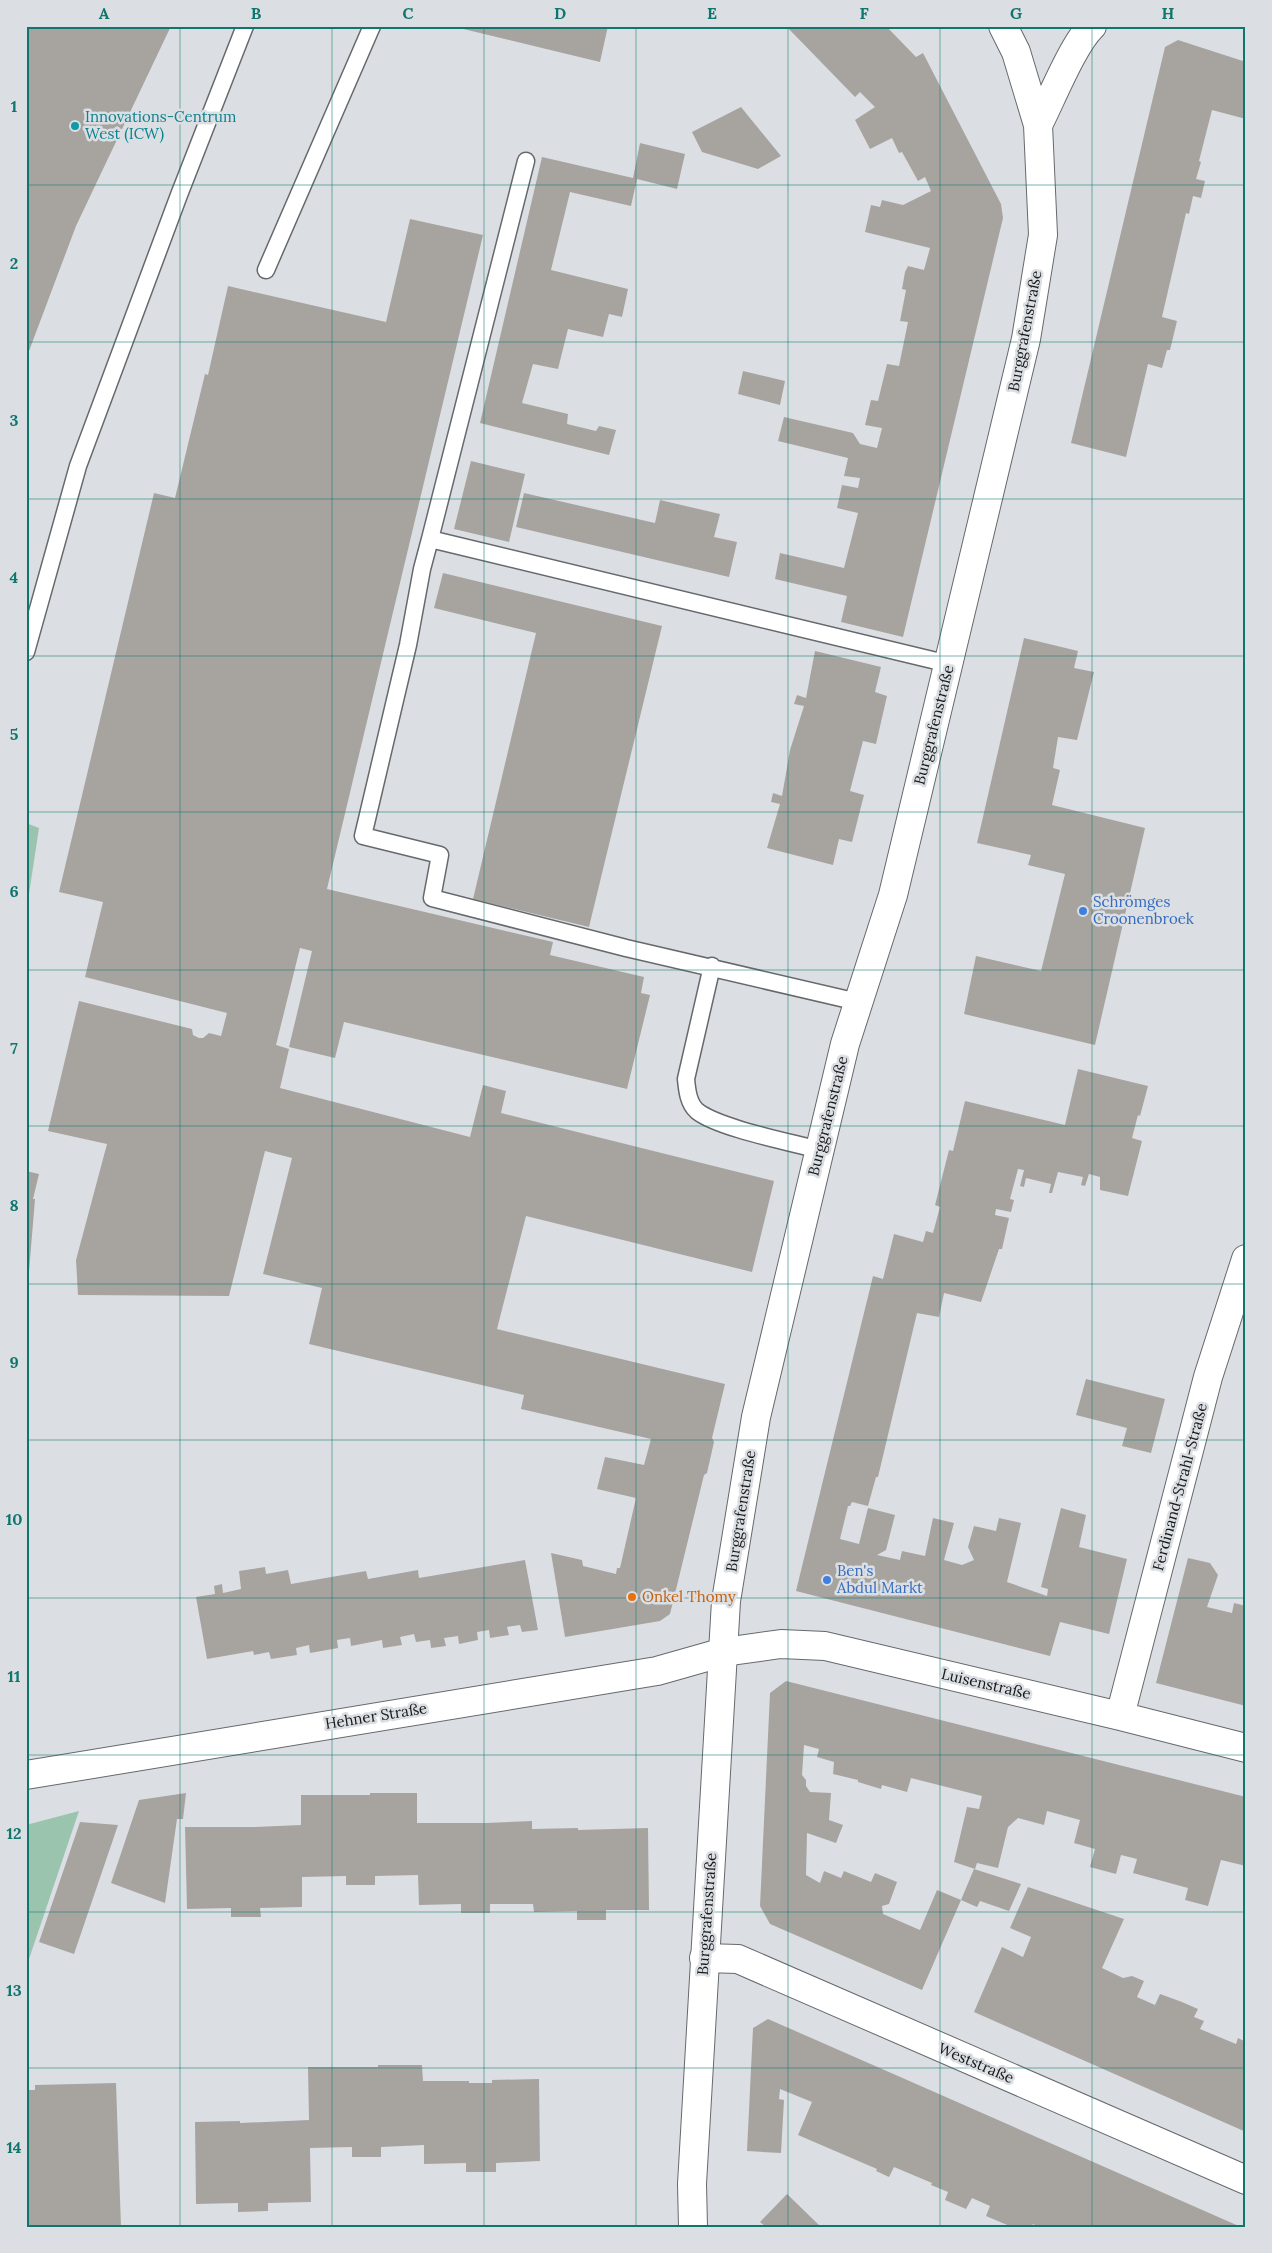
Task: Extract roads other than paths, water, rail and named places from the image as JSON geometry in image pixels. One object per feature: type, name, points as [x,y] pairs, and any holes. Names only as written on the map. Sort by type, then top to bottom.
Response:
[{"type":"street","name":"Burggrafenstraße","points":[[693,2227],[692,2184],[726,1601],[756,1417],[819,1150],[858,1002],[893,895],[949,664],[1026,339],[1042,235],[1038,125],[1016,52],[1003,26]]},
{"type":"street","points":[[1038,125],[1086,31],[1092,26]]},
{"type":"street","name":"Ferdinand-Strahl-Straße","points":[[1120,1716],[1208,1377],[1246,1259]]},
{"type":"street","name":"Luisenstraße","points":[[724,1652],[781,1644],[825,1646],[1246,1748]]},
{"type":"street","name":"Hehner Straße","points":[[26,1774],[657,1671],[724,1652]]},
{"type":"street","name":"Weststraße","points":[[704,1958],[738,1959],[1246,2180]]},
{"type":"lane","points":[[26,652],[78,466],[179,195],[245,26]]},
{"type":"lane","points":[[266,270],[372,26]]},
{"type":"lane","points":[[526,162],[422,569],[408,645],[363,836],[440,855],[432,898],[626,948],[712,966],[858,1002]]},
{"type":"lane","points":[[430,539],[949,664]]},
{"type":"lane","points":[[712,966],[686,1078],[688,1096],[697,1110],[722,1123],[819,1150]]},
{"type":"place","name":"Innovations-Centrum West (ICW)","points":[[75,126]]},
{"type":"place","name":"Schrömges Croonenbroek","points":[[1083,911]]},
{"type":"place","name":"Ben's Abdul Markt","points":[[827,1580]]},
{"type":"place","name":"Onkel Thomy","points":[[632,1597]]}]
